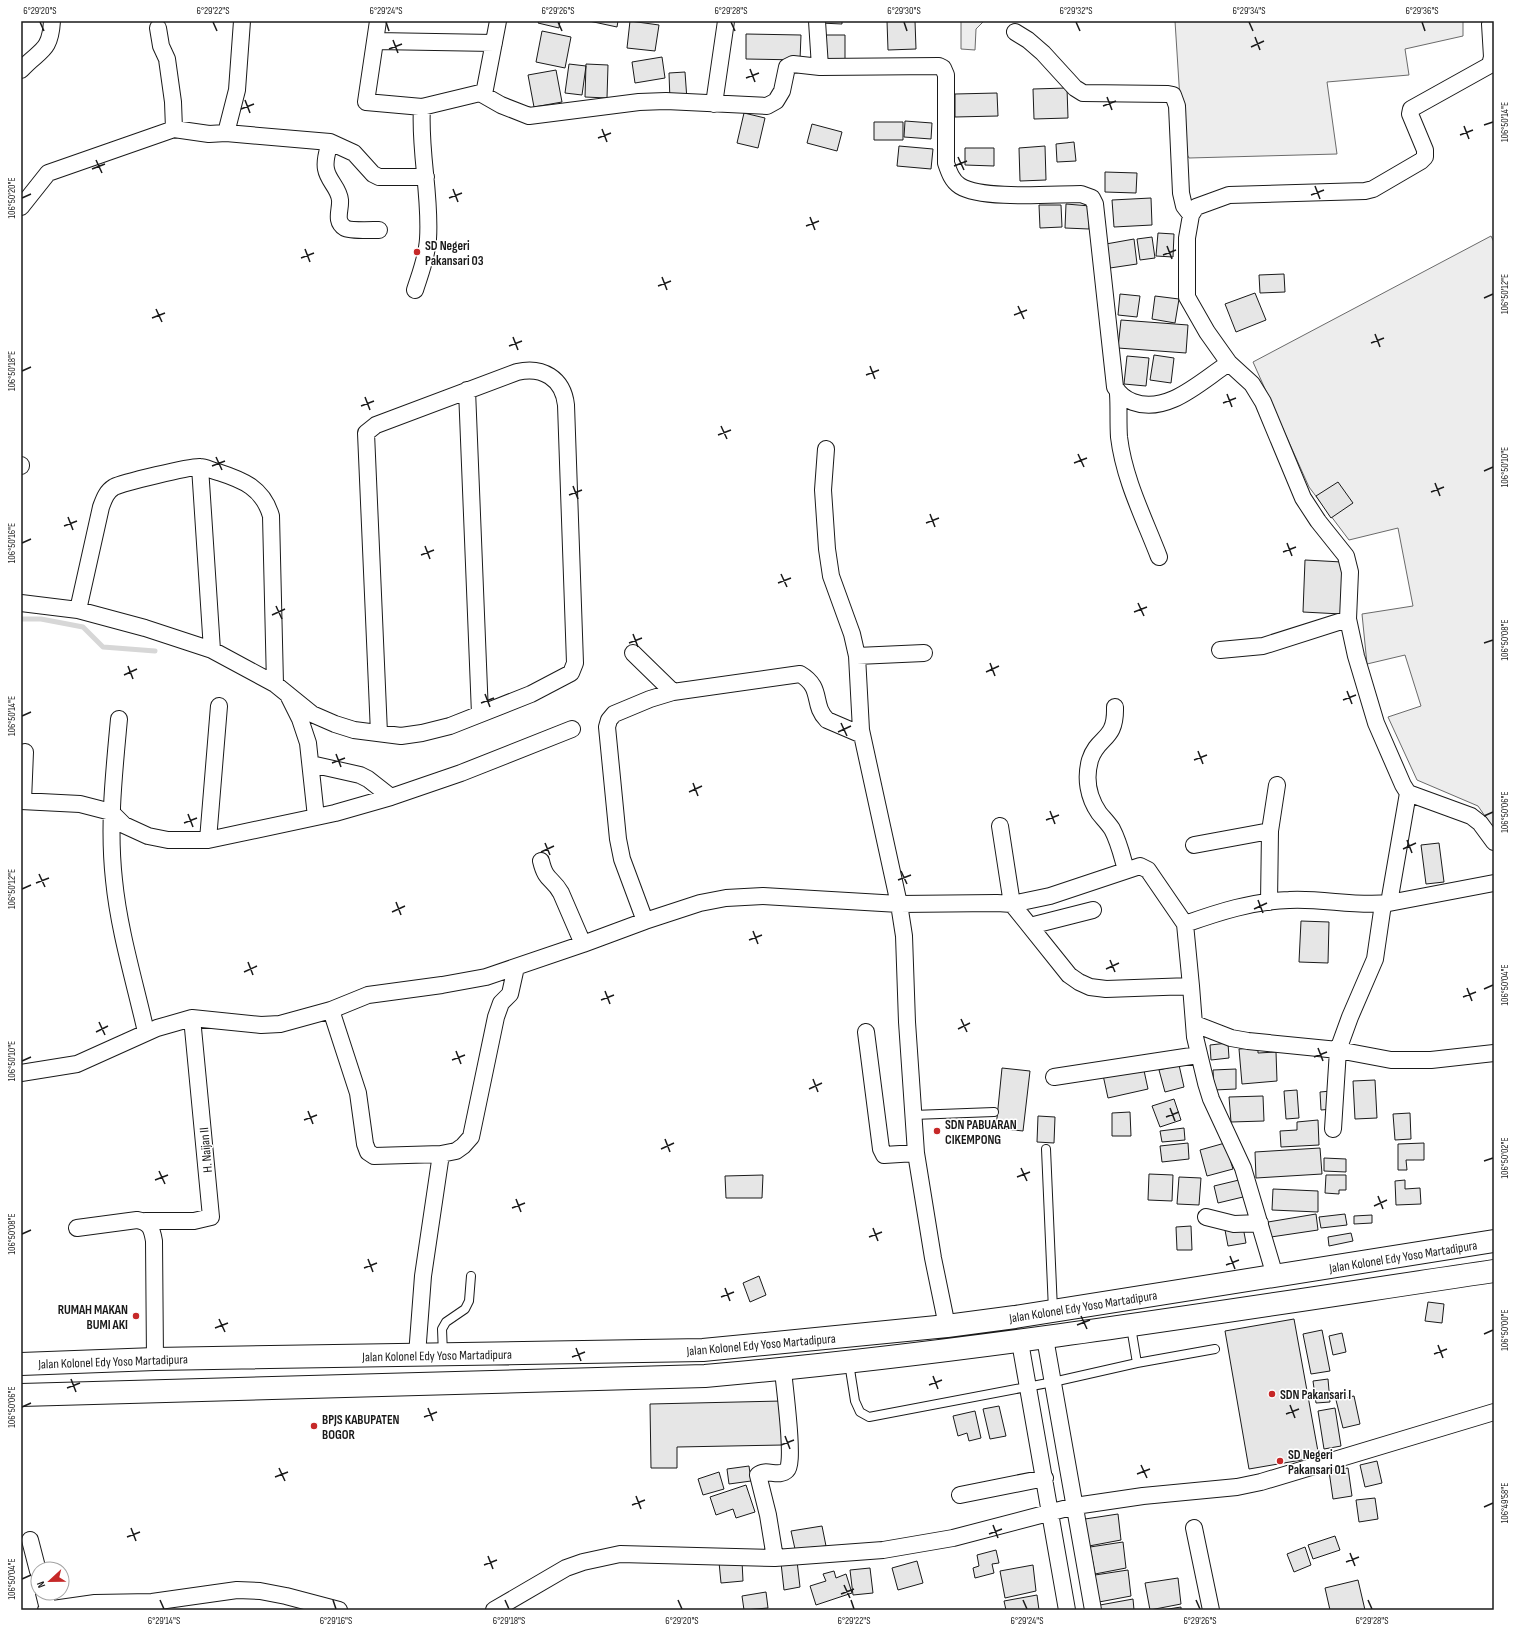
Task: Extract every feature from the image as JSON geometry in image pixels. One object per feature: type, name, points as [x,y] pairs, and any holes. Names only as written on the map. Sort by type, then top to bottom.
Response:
[{"type":"main road","name":"Jalan Kolonel Edy Yoso Martadipura","points":[[21,1364],[155,1359],[703,1350],[947,1326],[1015,1317],[1494,1241]]},
{"type":"main road","name":"Jalan Kolonel Edy Yoso Martadipura","points":[[21,1395],[705,1376],[783,1370],[1020,1342],[1494,1271]]},
{"type":"main road","points":[[1045,1338],[1047,1312]]},
{"type":"main road","points":[[1015,1317],[1020,1342]]},
{"type":"main road","points":[[70,1362],[71,1393]]},
{"type":"street","points":[[21,70],[31,59],[46,48],[51,38],[52,21]]},
{"type":"street","points":[[226,133],[237,90],[242,21]]},
{"type":"street","points":[[378,21],[366,102],[422,107],[480,93],[501,105],[529,116],[639,102],[758,107],[770,105],[782,91],[786,70],[790,65],[820,67],[939,66],[943,68],[946,75],[946,163],[949,173],[960,186],[986,194],[1081,194],[1092,198],[1097,214],[1114,387],[1118,394],[1119,436],[1123,459],[1127,475],[1159,557]]},
{"type":"street","points":[[484,94],[498,21]]},
{"type":"street","points":[[714,104],[726,21]]},
{"type":"street","points":[[817,21],[820,67]]},
{"type":"street","points":[[1490,24],[1492,57],[1490,65],[1411,109],[1410,114],[1425,150],[1425,157],[1421,161],[1389,180],[1365,191],[1229,195],[1196,207],[1191,215],[1187,238],[1187,297],[1207,332],[1231,365],[1252,384],[1269,416],[1290,470],[1303,498],[1318,521],[1346,556],[1350,572],[1348,619],[1358,663],[1376,723],[1403,785],[1408,793],[1471,816],[1480,823],[1494,842]]},
{"type":"street","points":[[158,28],[161,46],[167,59],[173,102],[174,129]]},
{"type":"street","points":[[1016,32],[1028,40],[1075,88],[1083,93],[1173,95],[1177,106],[1181,193],[1184,206],[1191,215]]},
{"type":"street","points":[[376,41],[494,43]]},
{"type":"street","points":[[415,290],[425,258],[428,240],[426,177],[420,130],[422,107]]},
{"type":"street","points":[[21,206],[48,173],[174,129],[209,134],[226,133],[330,142],[354,153],[373,174],[378,177],[426,177]]},
{"type":"street","points":[[330,142],[326,168],[328,177],[337,190],[340,200],[339,223],[346,229],[379,230]]},
{"type":"street","points":[[1118,394],[1139,404],[1148,406],[1159,404],[1173,399],[1231,365]]},
{"type":"street","points":[[21,603],[78,610],[144,628],[212,650],[281,689],[312,714],[354,730],[380,732],[401,736],[422,733],[450,726],[552,684],[571,673],[574,669],[575,655],[566,404],[562,389],[556,380],[548,375],[533,369],[517,372],[376,425],[366,433],[380,732]]},
{"type":"street","points":[[467,390],[480,714]]},
{"type":"street","points":[[826,449],[823,490],[828,556],[831,576],[852,634],[857,656],[858,707],[862,735],[900,904],[904,936],[907,1022],[916,1153],[933,1258],[947,1326]]},
{"type":"street","points":[[78,610],[101,507],[109,491],[131,482],[200,467],[242,479],[257,491],[268,504],[271,516],[281,689],[300,719],[308,744],[316,817]]},
{"type":"street","points":[[200,467],[212,650]]},
{"type":"street","points":[[1220,650],[1263,646],[1348,619]]},
{"type":"street","points":[[633,653],[673,692]]},
{"type":"street","points":[[857,656],[924,653]]},
{"type":"street","points":[[645,921],[622,859],[618,839],[607,727],[609,720],[614,714],[650,699],[673,692],[800,674],[812,682],[822,715],[827,720],[862,735]]},
{"type":"street","points":[[208,840],[219,706]]},
{"type":"street","points":[[1115,707],[1116,720],[1110,735],[1094,750],[1087,780],[1089,794],[1094,805],[1112,829],[1126,870]]},
{"type":"street","points":[[119,719],[111,812],[114,881],[123,931],[146,1032]]},
{"type":"street","points":[[25,752],[22,801],[80,804],[111,812],[124,825],[148,836],[168,840],[208,840],[316,817],[391,797],[461,773],[572,729]]},
{"type":"street","points":[[311,764],[360,775],[368,779],[391,797]]},
{"type":"street","points":[[1269,902],[1270,831],[1277,785]]},
{"type":"street","points":[[1333,1129],[1338,1050],[1350,1017],[1375,959],[1408,793]]},
{"type":"street","points":[[1000,826],[1012,904],[1069,975],[1090,987],[1106,989],[1191,986]]},
{"type":"street","points":[[1194,845],[1270,831]]},
{"type":"street","points":[[541,861],[544,874],[557,886],[561,893],[583,944]]},
{"type":"street","points":[[21,1073],[77,1064],[146,1032],[192,1018],[261,1025],[280,1024],[331,1010],[368,995],[442,985],[486,976],[583,944],[645,921],[700,904],[726,898],[763,896],[900,904],[1012,904],[1050,896],[1140,866],[1148,870],[1185,924],[1198,1055],[1211,1099],[1243,1168],[1275,1276]]},
{"type":"street","points":[[1185,924],[1241,906],[1269,902],[1317,900],[1386,904],[1494,883]]},
{"type":"street","points":[[1030,926],[1093,910]]},
{"type":"street","points":[[331,1010],[358,1093],[365,1144],[368,1152],[374,1156],[441,1154],[456,1151],[471,1137],[496,1017],[501,1003],[510,994],[516,967]]},
{"type":"street","name":"H. Naijan II","points":[[145,1221],[194,1222],[211,1217],[192,1018]]},
{"type":"street","points":[[1195,1024],[1231,1038],[1338,1050],[1391,1060],[1430,1060],[1494,1053]]},
{"type":"street","points":[[866,1032],[881,1149],[884,1155],[889,1156],[916,1153]]},
{"type":"street","points":[[1054,1076],[1198,1055]]},
{"type":"street","points":[[417,1355],[423,1276],[441,1154]]},
{"type":"street","points":[[1206,1217],[1234,1224],[1260,1223]]},
{"type":"street","points":[[77,1228],[137,1220],[145,1221],[151,1226],[154,1241],[155,1359]]},
{"type":"street","points":[[1045,1338],[1054,1382],[1093,1610]]},
{"type":"street","points":[[1020,1342],[1027,1387],[1051,1511],[1067,1610]]},
{"type":"street","points":[[775,1558],[768,1515],[758,1475],[764,1471],[784,1472],[789,1467],[790,1448],[783,1370]]},
{"type":"street","points":[[494,1610],[566,1568],[583,1562],[620,1554],[775,1558],[883,1550],[953,1538],[1051,1511],[1075,1506],[1143,1496],[1237,1487],[1261,1482],[1494,1412]]},
{"type":"street","points":[[960,1495],[1045,1478]]},
{"type":"street","points":[[1194,1528],[1211,1610]]},
{"type":"street","points":[[30,1540],[35,1561]]},
{"type":"street","points":[[47,1610],[95,1603],[152,1602],[237,1590],[260,1591],[310,1606],[339,1610]]},
{"type":"lane","points":[[913,1115],[994,1112]]},
{"type":"lane","points":[[1046,1149],[1047,1312]]},
{"type":"lane","points":[[443,1355],[442,1329],[446,1322],[465,1309],[469,1301],[471,1276]]},
{"type":"lane","points":[[1131,1325],[1137,1364]]},
{"type":"lane","points":[[849,1362],[855,1401],[860,1412],[869,1417],[1054,1382],[1215,1349]]},
{"type":"shaded area","points":[[961,21],[984,21],[976,29],[975,50],[961,49]]},
{"type":"shaded area","points":[[1175,21],[1463,21],[1463,36],[1405,49],[1409,75],[1327,82],[1337,154],[1189,158],[1183,147]]},
{"type":"shaded area","points":[[1491,236],[1494,242],[1494,829],[1478,806],[1417,780],[1388,717],[1421,706],[1405,655],[1367,664],[1362,614],[1413,606],[1398,528],[1349,540],[1309,487],[1253,362]]},
{"type":"building","points":[[539,21],[560,21],[559,28],[538,23]]},
{"type":"building","points":[[589,21],[618,21],[617,27]]},
{"type":"building","points":[[630,21],[659,25],[655,51],[627,48]]},
{"type":"building","points":[[820,21],[842,21],[842,24],[820,23]]},
{"type":"building","points":[[887,21],[915,21],[916,49],[888,50]]},
{"type":"building","points":[[542,31],[571,37],[565,68],[536,62]]},
{"type":"building","points":[[746,34],[801,35],[800,60],[746,59]]},
{"type":"building","points":[[823,35],[845,35],[845,63],[823,63]]},
{"type":"building","points":[[662,57],[665,78],[635,83],[632,62]]},
{"type":"building","points":[[569,64],[586,66],[582,95],[565,93]]},
{"type":"building","points":[[586,64],[608,65],[607,98],[585,97]]},
{"type":"building","points":[[556,70],[562,102],[534,107],[528,75]]},
{"type":"building","points":[[685,72],[687,100],[670,101],[669,73]]},
{"type":"building","points":[[1067,88],[1068,118],[1034,119],[1033,89]]},
{"type":"building","points":[[997,93],[998,116],[955,117],[955,94]]},
{"type":"building","points":[[744,113],[765,118],[758,148],[737,143]]},
{"type":"building","points":[[905,121],[932,123],[931,139],[904,137]]},
{"type":"building","points":[[874,122],[903,122],[903,140],[874,140]]},
{"type":"building","points":[[812,124],[842,132],[837,151],[807,143]]},
{"type":"building","points":[[1074,142],[1076,161],[1057,162],[1056,144]]},
{"type":"building","points":[[899,146],[933,149],[931,169],[897,166]]},
{"type":"building","points":[[1045,146],[1046,180],[1020,181],[1019,148]]},
{"type":"building","points":[[965,148],[994,148],[994,166],[965,165]]},
{"type":"building","points":[[1105,172],[1137,173],[1136,193],[1105,192]]},
{"type":"building","points":[[1151,198],[1152,225],[1114,227],[1112,200]]},
{"type":"building","points":[[1066,204],[1090,206],[1089,229],[1065,228]]},
{"type":"building","points":[[1039,205],[1061,205],[1062,227],[1040,228]]},
{"type":"building","points":[[1158,233],[1174,234],[1173,257],[1156,256]]},
{"type":"building","points":[[1152,237],[1155,258],[1140,260],[1137,239]]},
{"type":"building","points":[[1134,239],[1137,264],[1110,268],[1106,244]]},
{"type":"building","points":[[1284,274],[1285,292],[1260,293],[1259,275]]},
{"type":"building","points":[[1255,293],[1266,320],[1236,332],[1225,304]]},
{"type":"building","points":[[1120,294],[1140,296],[1137,317],[1118,315]]},
{"type":"building","points":[[1155,296],[1179,299],[1175,323],[1152,319]]},
{"type":"building","points":[[1121,320],[1188,325],[1186,353],[1118,348]]},
{"type":"building","points":[[1154,355],[1174,358],[1171,383],[1150,380]]},
{"type":"building","points":[[1127,356],[1149,358],[1146,386],[1124,384]]},
{"type":"building","points":[[1338,482],[1353,503],[1331,518],[1316,496]]},
{"type":"building","points":[[1305,560],[1342,562],[1341,614],[1303,612]]},
{"type":"building","points":[[1439,843],[1444,882],[1426,884],[1421,845]]},
{"type":"building","points":[[1301,921],[1329,922],[1328,963],[1299,962]]},
{"type":"building","points":[[1228,1043],[1229,1058],[1211,1060],[1210,1045]]},
{"type":"building","points":[[1258,1048],[1258,1053],[1276,1052],[1277,1081],[1242,1084],[1239,1049]]},
{"type":"building","points":[[1179,1065],[1184,1087],[1165,1092],[1159,1070]]},
{"type":"building","points":[[1143,1066],[1148,1089],[1108,1098],[1103,1075]]},
{"type":"building","points":[[1002,1068],[1030,1071],[1023,1131],[996,1128]]},
{"type":"building","points":[[1236,1069],[1236,1089],[1214,1090],[1213,1070]]},
{"type":"building","points":[[1375,1080],[1377,1118],[1355,1119],[1353,1081]]},
{"type":"building","points":[[1297,1090],[1299,1118],[1286,1119],[1284,1091]]},
{"type":"building","points":[[1331,1091],[1333,1109],[1321,1110],[1320,1092]]},
{"type":"building","points":[[1263,1096],[1264,1121],[1231,1122],[1229,1097]]},
{"type":"building","points":[[1174,1099],[1181,1120],[1160,1127],[1152,1106]]},
{"type":"building","points":[[1130,1112],[1131,1136],[1112,1136],[1112,1113]]},
{"type":"building","points":[[1410,1113],[1411,1139],[1395,1140],[1393,1114]]},
{"type":"building","points":[[1038,1116],[1055,1117],[1054,1143],[1037,1142]]},
{"type":"building","points":[[1318,1120],[1319,1145],[1281,1147],[1280,1131],[1297,1130],[1297,1122]]},
{"type":"building","points":[[1184,1128],[1185,1140],[1162,1142],[1160,1131]]},
{"type":"building","points":[[1188,1143],[1189,1159],[1162,1162],[1160,1146]]},
{"type":"building","points":[[1225,1143],[1233,1169],[1207,1176],[1200,1150]]},
{"type":"building","points":[[1424,1143],[1424,1160],[1406,1160],[1407,1170],[1398,1170],[1398,1144]]},
{"type":"building","points":[[1320,1148],[1322,1174],[1256,1178],[1255,1152]]},
{"type":"building","points":[[1324,1158],[1346,1159],[1346,1172],[1324,1171]]},
{"type":"building","points":[[1149,1174],[1173,1175],[1172,1201],[1148,1200]]},
{"type":"building","points":[[763,1175],[762,1198],[726,1198],[725,1176]]},
{"type":"building","points":[[1326,1175],[1346,1175],[1346,1190],[1339,1190],[1339,1194],[1325,1193]]},
{"type":"building","points":[[1179,1177],[1201,1178],[1199,1205],[1177,1204]]},
{"type":"building","points":[[1239,1180],[1243,1197],[1218,1203],[1214,1186]]},
{"type":"building","points":[[1405,1180],[1405,1189],[1420,1188],[1421,1204],[1396,1205],[1395,1181]]},
{"type":"building","points":[[1273,1189],[1318,1191],[1318,1212],[1272,1210]]},
{"type":"building","points":[[1316,1214],[1318,1230],[1271,1237],[1268,1222]]},
{"type":"building","points":[[1345,1214],[1347,1225],[1321,1228],[1319,1217]]},
{"type":"building","points":[[1372,1215],[1372,1223],[1354,1224],[1354,1216]]},
{"type":"building","points":[[1191,1226],[1192,1250],[1177,1250],[1176,1227]]},
{"type":"building","points":[[1243,1227],[1246,1243],[1228,1246],[1225,1230]]},
{"type":"building","points":[[1351,1233],[1353,1241],[1329,1246],[1328,1237]]},
{"type":"building","points":[[759,1276],[766,1295],[750,1302],[743,1283]]},
{"type":"building","points":[[1428,1302],[1444,1304],[1442,1323],[1425,1321]]},
{"type":"building","name":"SDN Pakansari I","points":[[1294,1319],[1319,1457],[1249,1469],[1225,1331]]},
{"type":"building","points":[[1322,1330],[1330,1371],[1311,1374],[1303,1334]]},
{"type":"building","points":[[1342,1333],[1346,1352],[1333,1355],[1329,1336]]},
{"type":"building","points":[[1328,1379],[1330,1402],[1316,1403],[1313,1381]]},
{"type":"building","points":[[1354,1396],[1360,1424],[1343,1428],[1336,1400]]},
{"type":"building","points":[[782,1401],[783,1445],[677,1447],[677,1468],[651,1468],[650,1404]]},
{"type":"building","points":[[999,1406],[1006,1436],[990,1439],[983,1409]]},
{"type":"building","points":[[1335,1408],[1341,1446],[1324,1449],[1318,1411]]},
{"type":"building","points":[[975,1411],[981,1438],[969,1441],[967,1433],[958,1436],[953,1416]]},
{"type":"building","points":[[1377,1461],[1382,1483],[1365,1487],[1360,1465]]},
{"type":"building","points":[[749,1466],[751,1481],[729,1484],[727,1469]]},
{"type":"building","points":[[1348,1468],[1352,1496],[1333,1499],[1329,1471]]},
{"type":"building","points":[[719,1472],[724,1489],[703,1495],[698,1479]]},
{"type":"building","points":[[746,1485],[755,1512],[736,1518],[733,1509],[716,1515],[710,1497]]},
{"type":"building","points":[[1375,1498],[1378,1519],[1359,1522],[1356,1500]]},
{"type":"building","points":[[1118,1514],[1121,1540],[1089,1546],[1085,1519]]},
{"type":"building","points":[[822,1526],[826,1546],[795,1549],[791,1531]]},
{"type":"building","points":[[1335,1536],[1340,1550],[1313,1559],[1308,1545]]},
{"type":"building","points":[[1123,1542],[1126,1568],[1095,1574],[1090,1547]]},
{"type":"building","points":[[1305,1547],[1311,1565],[1294,1572],[1287,1554]]},
{"type":"building","points":[[996,1550],[999,1563],[992,1564],[994,1573],[975,1578],[973,1568],[979,1566],[977,1555]]},
{"type":"building","points":[[742,1561],[743,1581],[721,1583],[719,1562]]},
{"type":"building","points":[[797,1561],[800,1587],[784,1590],[781,1563]]},
{"type":"building","points":[[917,1561],[923,1583],[898,1590],[892,1568]]},
{"type":"building","points":[[1033,1565],[1036,1591],[1005,1598],[1000,1571]]},
{"type":"building","points":[[870,1568],[873,1593],[853,1595],[850,1570]]},
{"type":"building","points":[[1128,1570],[1131,1596],[1099,1602],[1095,1575]]},
{"type":"building","points":[[834,1571],[836,1578],[846,1574],[852,1593],[816,1605],[810,1586],[826,1581],[823,1574]]},
{"type":"building","points":[[1178,1578],[1181,1604],[1150,1610],[1145,1583]]},
{"type":"building","points":[[1358,1580],[1365,1610],[1330,1610],[1325,1588]]},
{"type":"building","points":[[766,1592],[768,1608],[744,1610],[742,1596]]},
{"type":"building","points":[[1037,1595],[1039,1610],[1006,1610],[1004,1601]]},
{"type":"building","points":[[1133,1599],[1134,1610],[1101,1610],[1100,1605]]},
{"type":"building","points":[[1181,1607],[1181,1610],[1162,1610]]},
{"type":"waterway","points":[[21,619],[41,619],[83,627],[103,647],[155,651]]},
{"type":"place","name":"SD Negeri Pakansari 03","points":[[417,252]]},
{"type":"place","name":"SDN PABUARAN CIKEMPONG","points":[[937,1131]]},
{"type":"place","name":"RUMAH MAKAN BUMI AKI","points":[[136,1316]]},
{"type":"place","name":"SDN Pakansari I","points":[[1272,1394]]},
{"type":"place","name":"BPJS KABUPATEN BOGOR","points":[[314,1426]]},
{"type":"place","name":"SD Negeri Pakansari 01","points":[[1280,1461]]}]
